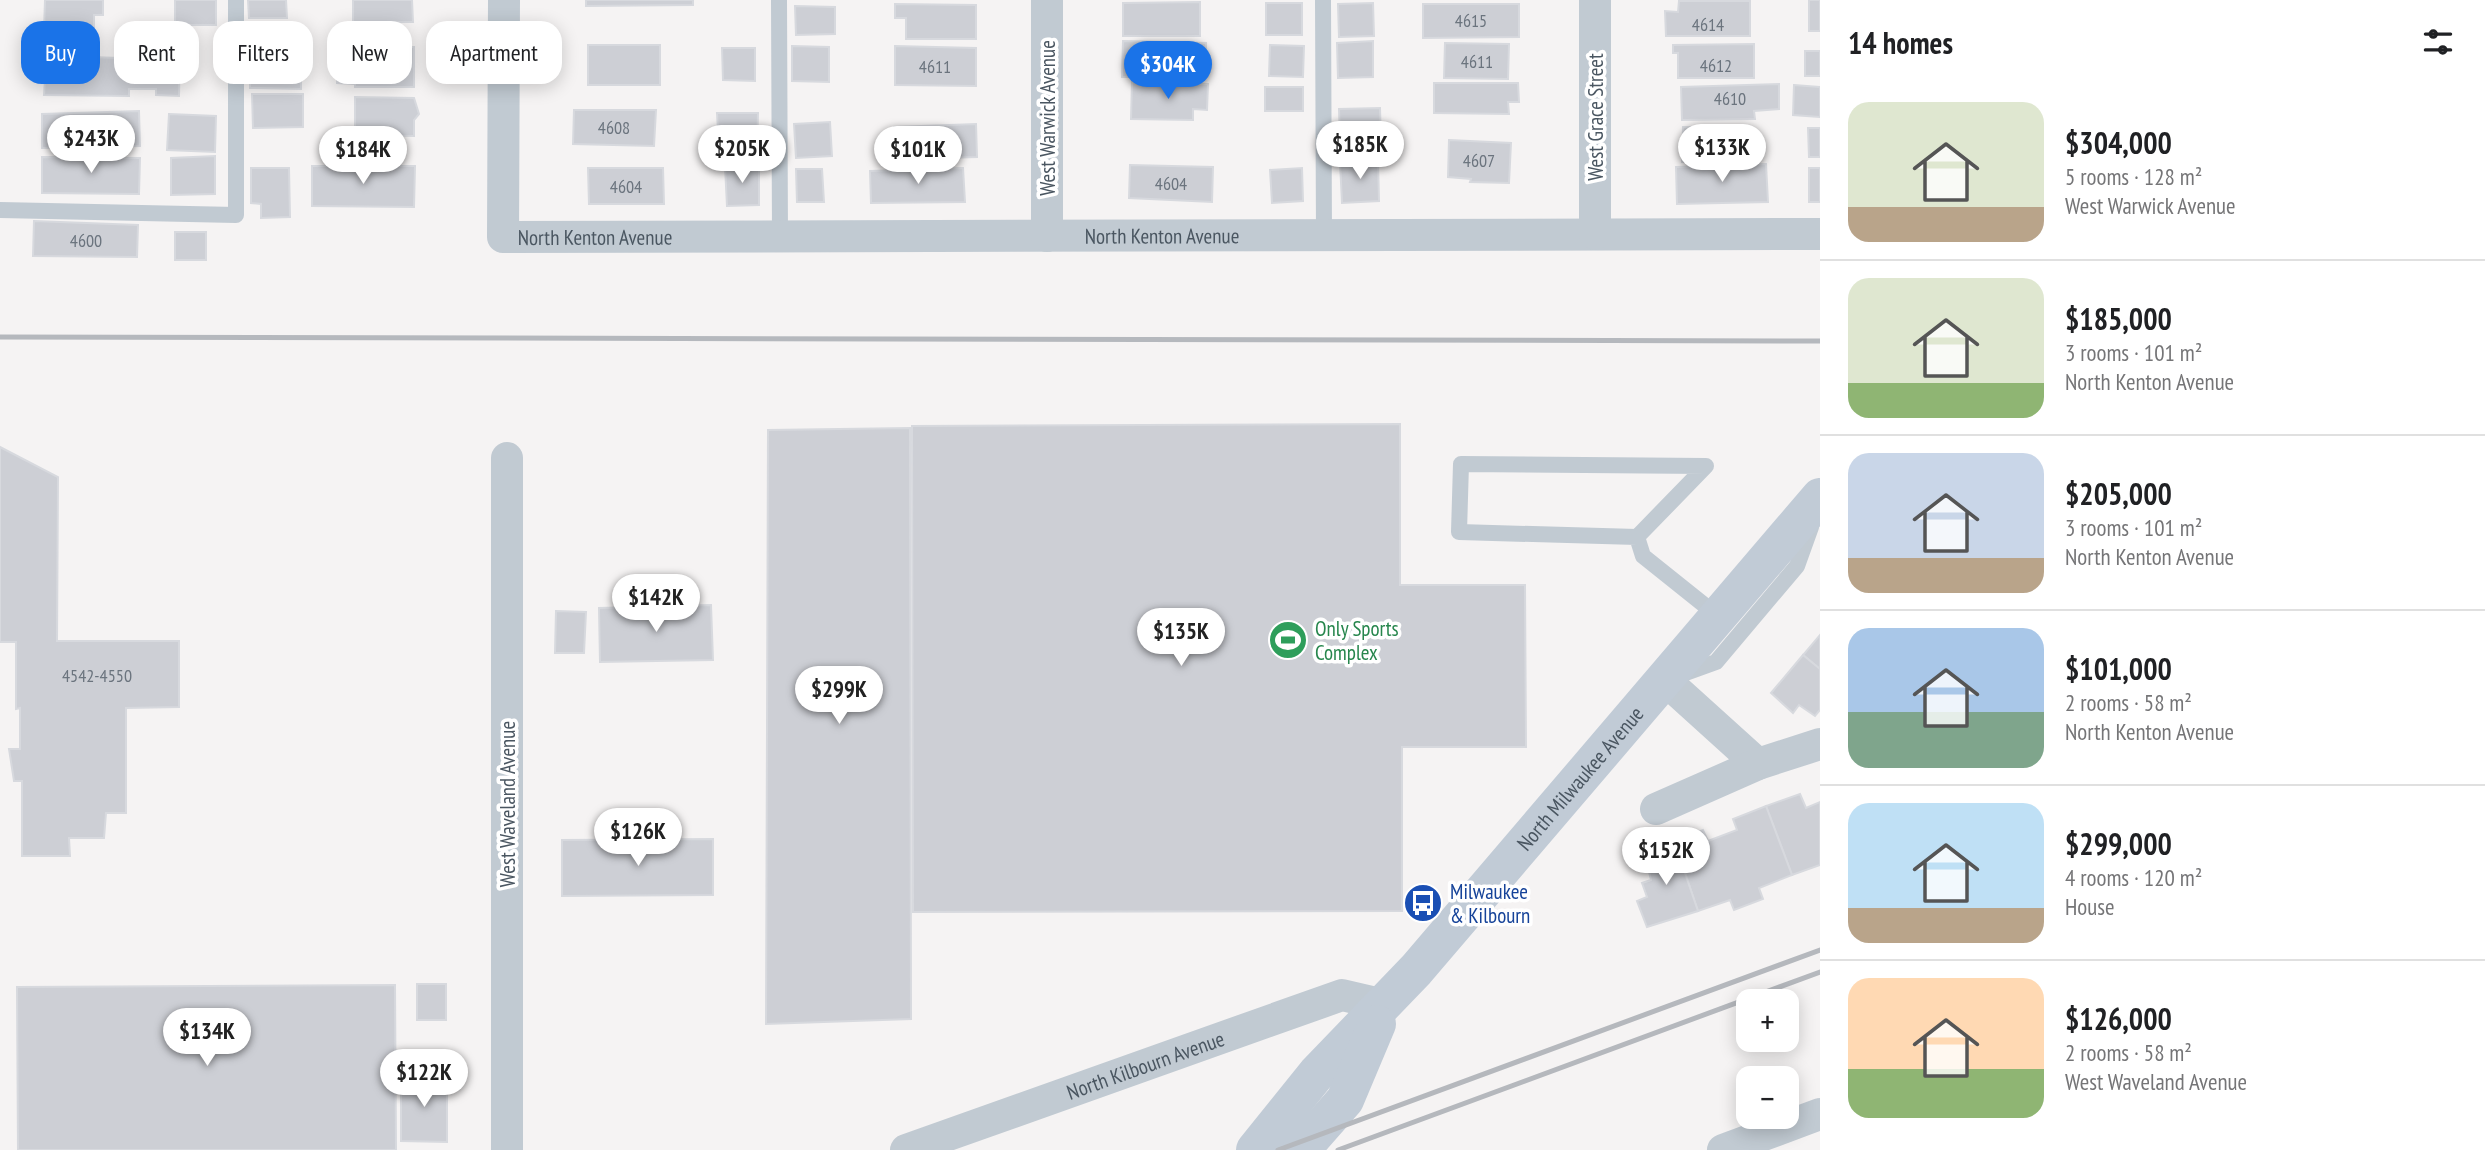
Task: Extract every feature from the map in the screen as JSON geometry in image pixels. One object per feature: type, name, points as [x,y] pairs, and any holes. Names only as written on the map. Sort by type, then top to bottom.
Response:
[{"type":"main road","name":"North Milwaukee Avenue","points":[[1255,1150],[1317,1073],[1385,1005],[1820,497]]},
{"type":"main road","name":"North Milwaukee Avenue","points":[[1301,1150],[1345,1100],[1385,1005]]},
{"type":"street","name":"North Kenton Avenue","points":[[504,0],[503,237],[1820,234]]},
{"type":"street","name":"West Warwick Avenue","points":[[1047,0],[1047,236]]},
{"type":"street","name":"West Grace Street","points":[[1595,0],[1595,234]]},
{"type":"street","name":"West Waveland Avenue","points":[[506,1150],[507,458]]},
{"type":"street","points":[[1665,680],[1758,764]]},
{"type":"street","points":[[1656,809],[1758,764],[1820,744]]},
{"type":"street","name":"North Kilbourn Avenue","points":[[906,1150],[1342,995],[1385,1005]]},
{"type":"street","points":[[1723,1150],[1820,1114]]},
{"type":"lane","points":[[0,210],[236,215],[236,0]]},
{"type":"lane","points":[[779,0],[780,236]]},
{"type":"lane","points":[[1322,0],[1324,235]]},
{"type":"lane","points":[[1461,464],[1706,466],[1637,537],[1459,532],[1461,464]]},
{"type":"lane","points":[[1665,680],[1716,662],[1797,566],[1820,502]]},
{"type":"lane","points":[[1637,537],[1643,556],[1718,616]]},
{"type":"building","points":[[45,0],[103,0],[103,15],[94,15],[94,21],[44,21]]},
{"type":"building","points":[[175,0],[216,0],[216,21],[213,21],[213,25],[199,25],[199,21],[175,21]]},
{"type":"building","points":[[248,0],[286,0],[287,18],[249,18]]},
{"type":"building","points":[[353,0],[412,0],[413,22],[353,21]]},
{"type":"building","points":[[586,0],[693,0],[693,5],[586,6]]},
{"type":"building","points":[[1809,0],[1820,0],[1820,31],[1809,31]]},
{"type":"building","points":[[1679,1],[1750,1],[1750,36],[1666,36],[1665,11],[1678,12]]},
{"type":"building","points":[[1200,2],[1200,36],[1123,36],[1123,3]]},
{"type":"building","points":[[1266,3],[1302,3],[1302,35],[1266,35]]},
{"type":"building","points":[[1373,3],[1374,36],[1339,37],[1338,4]]},
{"type":"building","points":[[895,4],[976,5],[976,39],[906,39],[906,18],[895,18]]},
{"type":"building","points":[[1423,4],[1519,4],[1519,37],[1423,38]]},
{"type":"building","points":[[795,6],[835,7],[835,34],[796,35]]},
{"type":"building","points":[[1123,41],[1206,43],[1206,77],[1122,77]]},
{"type":"building","points":[[1373,41],[1373,77],[1338,78],[1337,43]]},
{"type":"building","points":[[1445,43],[1509,44],[1508,79],[1444,78]]},
{"type":"building","points":[[1754,44],[1754,78],[1678,78],[1678,53],[1673,53],[1673,45]]},
{"type":"building","points":[[588,45],[660,45],[660,85],[588,85]]},
{"type":"building","points":[[1270,45],[1304,46],[1303,77],[1269,76]]},
{"type":"building","points":[[792,46],[829,47],[829,82],[792,81]]},
{"type":"building","points":[[895,46],[976,48],[976,86],[895,85]]},
{"type":"building","points":[[414,47],[414,87],[355,87],[355,84],[412,84]]},
{"type":"building","points":[[722,48],[755,48],[755,81],[723,80]]},
{"type":"building","points":[[1805,51],[1820,51],[1820,76],[1805,76]]},
{"type":"building","points":[[100,57],[114,58],[114,84],[179,84],[179,96],[156,95],[156,89],[129,89],[129,96],[44,95],[45,84],[100,84]]},
{"type":"building","points":[[1132,82],[1208,84],[1207,110],[1193,109],[1193,120],[1131,119]]},
{"type":"building","points":[[1434,83],[1518,83],[1519,102],[1508,102],[1509,114],[1434,113]]},
{"type":"building","points":[[250,84],[301,84],[301,89],[250,88]]},
{"type":"building","points":[[1779,84],[1779,109],[1754,111],[1755,119],[1682,120],[1681,87]]},
{"type":"building","points":[[1794,85],[1820,87],[1820,117],[1793,115]]},
{"type":"building","points":[[1265,87],[1303,87],[1303,111],[1265,111]]},
{"type":"building","points":[[252,94],[303,94],[303,127],[253,128]]},
{"type":"building","points":[[355,97],[414,98],[419,114],[414,120],[414,136],[355,135]]},
{"type":"building","points":[[1380,108],[1381,141],[1340,141],[1339,109]]},
{"type":"building","points":[[574,110],[656,110],[654,146],[573,144]]},
{"type":"building","points":[[139,111],[140,146],[42,148],[42,114]]},
{"type":"building","points":[[717,113],[758,113],[757,150],[719,149]]},
{"type":"building","points":[[169,114],[216,116],[215,152],[167,150]]},
{"type":"building","points":[[830,122],[832,156],[796,158],[794,124]]},
{"type":"building","points":[[976,124],[977,157],[910,159],[910,150],[895,150],[894,127]]},
{"type":"building","points":[[1683,127],[1750,128],[1750,152],[1735,152],[1735,163],[1682,162]]},
{"type":"building","points":[[1808,128],[1820,128],[1820,157],[1809,157]]},
{"type":"building","points":[[1449,140],[1511,143],[1509,183],[1470,182],[1471,179],[1448,177]]},
{"type":"building","points":[[215,156],[215,194],[171,195],[171,158]]},
{"type":"building","points":[[42,157],[140,158],[139,194],[42,193]]},
{"type":"building","points":[[1378,160],[1379,201],[1342,203],[1340,162]]},
{"type":"building","points":[[1766,164],[1768,202],[1677,204],[1676,167]]},
{"type":"building","points":[[759,165],[759,205],[727,206],[725,166]]},
{"type":"building","points":[[1130,165],[1213,167],[1212,202],[1129,198]]},
{"type":"building","points":[[312,166],[415,166],[414,207],[312,206]]},
{"type":"building","points":[[251,168],[289,168],[290,217],[261,218],[261,204],[251,203]]},
{"type":"building","points":[[588,168],[663,168],[664,204],[589,204]]},
{"type":"building","points":[[963,168],[965,202],[871,203],[870,171]]},
{"type":"building","points":[[1302,168],[1303,201],[1272,203],[1270,170]]},
{"type":"building","points":[[1809,168],[1820,168],[1820,202],[1809,202]]},
{"type":"building","points":[[796,169],[822,169],[824,202],[797,202]]},
{"type":"building","points":[[34,221],[138,225],[137,257],[33,256]]},
{"type":"building","points":[[175,232],[206,232],[206,260],[175,260]]},
{"type":"building","points":[[1400,424],[1400,585],[1525,585],[1526,747],[1402,747],[1402,911],[913,912],[912,426]]},
{"type":"building","points":[[910,428],[911,1019],[766,1024],[768,430]]},
{"type":"building","points":[[0,447],[58,477],[57,641],[179,641],[179,707],[126,708],[126,813],[106,813],[104,838],[69,838],[70,856],[22,856],[22,781],[14,781],[9,749],[20,749],[20,708],[16,709],[16,642],[0,642]]},
{"type":"building","points":[[711,605],[713,660],[600,662],[599,608]]},
{"type":"building","points":[[556,611],[586,612],[584,653],[555,653]]},
{"type":"building","points":[[1820,635],[1820,669],[1803,655]]},
{"type":"building","points":[[1803,655],[1820,669],[1820,710],[1815,716],[1799,705],[1793,713],[1771,693]]},
{"type":"building","points":[[1800,794],[1806,808],[1820,802],[1820,865],[1792,875],[1766,806]]},
{"type":"building","points":[[1766,806],[1792,875],[1759,888],[1763,899],[1734,910],[1730,900],[1698,911],[1674,841],[1703,830],[1708,841],[1737,830],[1733,819]]},
{"type":"building","points":[[713,839],[713,895],[562,896],[562,840]]},
{"type":"building","points":[[1674,841],[1698,911],[1647,927],[1637,901],[1647,897],[1642,883],[1651,880],[1644,851]]},
{"type":"building","points":[[417,984],[446,984],[446,1020],[417,1020]]},
{"type":"building","points":[[395,985],[396,1150],[18,1150],[17,987]]},
{"type":"building","points":[[401,1077],[447,1077],[447,1142],[401,1141]]},
{"type":"railway","points":[[0,337],[1820,341]]},
{"type":"railway","points":[[1278,1150],[1820,950]]},
{"type":"railway","points":[[1338,1150],[1820,972]]},
{"type":"place","name":"Only Sports Complex","points":[[1288,640]]},
{"type":"place","name":"Milwaukee & Kilbourn","points":[[1423,903]]}]
